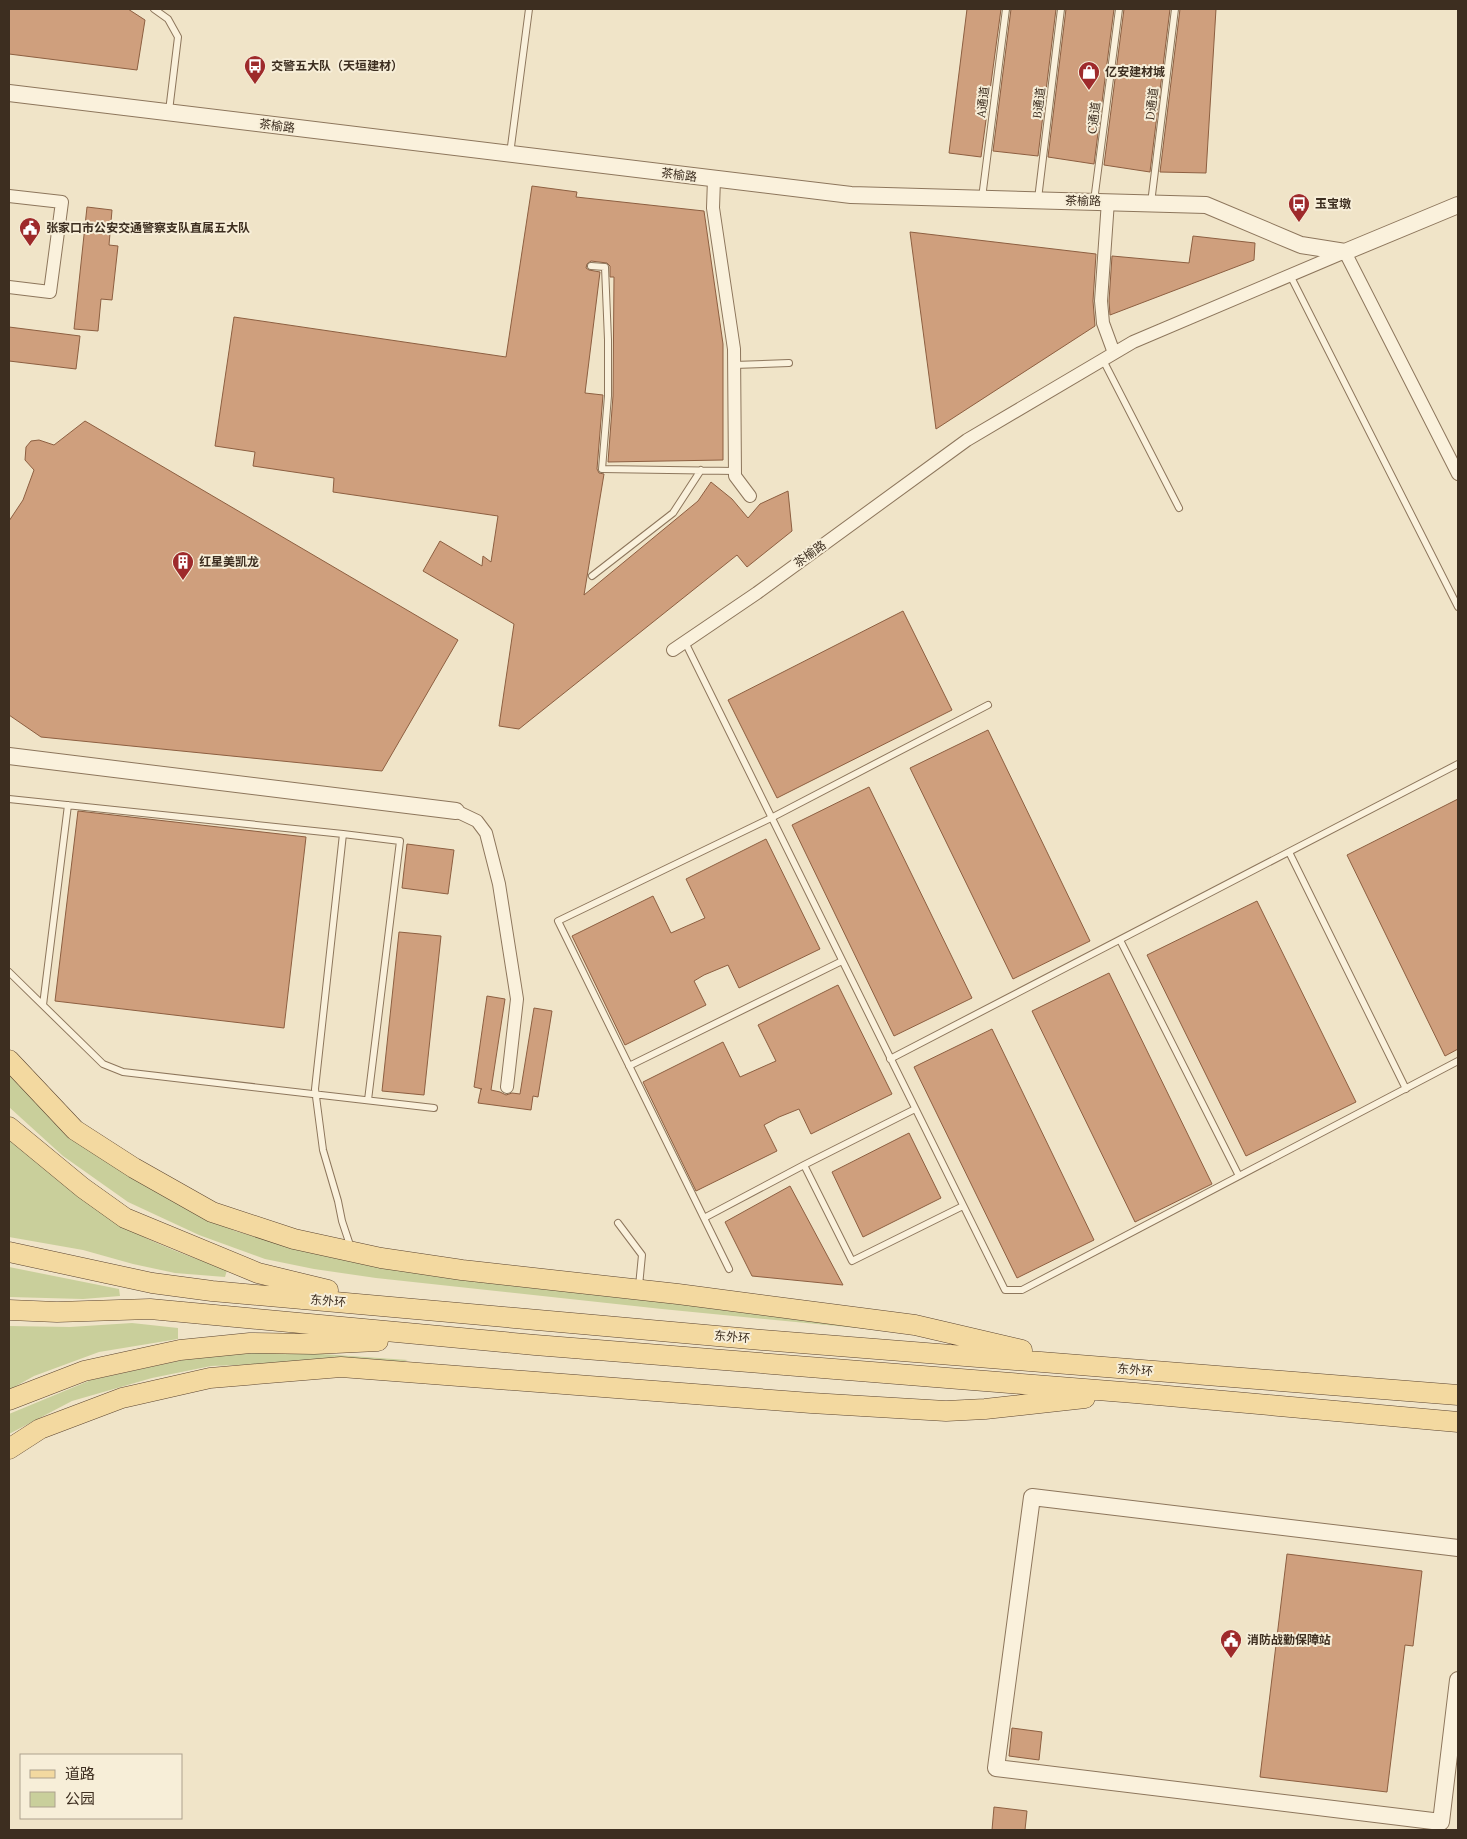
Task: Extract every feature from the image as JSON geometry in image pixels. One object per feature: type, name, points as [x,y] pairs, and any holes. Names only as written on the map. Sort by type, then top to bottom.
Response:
[{"type":"main road","points":[[9,1060],[75,1130],[134,1168],[212,1212],[294,1239],[353,1252],[462,1270],[638,1289],[915,1325],[1000,1346],[1138,1371]]},
{"type":"main road","points":[[9,1127],[83,1188],[126,1218],[194,1247],[258,1273],[311,1287],[453,1312]]},
{"type":"main road","name":"东外环","points":[[9,1252],[62,1262],[123,1278],[182,1288],[772,1341],[1458,1395]]},
{"type":"main road","points":[[9,1310],[57,1312],[150,1309],[450,1337],[1134,1393]]},
{"type":"main road","points":[[9,1400],[84,1371],[180,1350],[250,1343],[314,1344],[450,1337]]},
{"type":"main road","points":[[9,1449],[40,1429],[122,1398],[210,1378],[340,1367],[811,1403],[946,1411],[985,1409],[1134,1393]]},
{"type":"main road","name":"东外环","points":[[1134,1393],[1458,1422]]},
{"type":"street","name":"茶榆路","points":[[9,93],[851,195],[1206,205],[1301,245],[1345,252]]},
{"type":"street","points":[[714,179],[713,208],[734,349],[735,476],[750,496]]},
{"type":"street","points":[[9,196],[62,202],[50,292],[9,287]]},
{"type":"street","points":[[1101,201],[1101,301],[1109,356]]},
{"type":"street","name":"茶榆路","points":[[674,650],[967,440],[1133,342],[1458,204]]},
{"type":"street","points":[[1345,252],[1458,474]]},
{"type":"street","points":[[9,756],[456,811],[477,821],[486,833],[499,884],[517,998],[507,1086]]},
{"type":"street","points":[[1458,1548],[1032,1497],[996,1768],[1441,1822],[1458,1682]]},
{"type":"lane","points":[[154,9],[168,19],[178,36],[169,112]]},
{"type":"lane","points":[[510,155],[529,9]]},
{"type":"lane","name":"A通道","points":[[982,198],[1006,9]]},
{"type":"lane","name":"B通道","points":[[1038,200],[1062,9]]},
{"type":"lane","name":"C通道","points":[[1101,201],[1119,9]]},
{"type":"lane","name":"D通道","points":[[1151,203],[1175,9]]},
{"type":"lane","points":[[591,266],[605,268],[608,396],[602,469],[735,470]]},
{"type":"lane","points":[[1290,275],[1458,607]]},
{"type":"lane","points":[[1109,356],[1179,508]]},
{"type":"lane","points":[[734,365],[789,363]]},
{"type":"lane","points":[[592,576],[673,513],[701,470]]},
{"type":"lane","points":[[685,642],[1005,1290],[1022,1290],[1458,1061]]},
{"type":"lane","points":[[729,1269],[558,921],[771,818],[988,705]]},
{"type":"lane","points":[[890,1059],[1458,764]]},
{"type":"lane","points":[[9,799],[400,841],[368,1100]]},
{"type":"lane","points":[[43,1006],[68,806]]},
{"type":"lane","points":[[343,834],[317,1054],[315,1094],[323,1150],[342,1221],[353,1252]]},
{"type":"lane","points":[[1289,852],[1406,1089]]},
{"type":"lane","points":[[1120,940],[1239,1176]]},
{"type":"lane","points":[[630,1066],[842,960]]},
{"type":"lane","points":[[9,972],[103,1064],[123,1072],[434,1108]]},
{"type":"lane","points":[[704,1218],[915,1109]]},
{"type":"lane","points":[[804,1165],[852,1261],[963,1206]]},
{"type":"lane","points":[[618,1223],[642,1255],[638,1289]]},
{"type":"green space","points":[[9,1071],[162,1195],[235,1231],[308,1252],[889,1331],[376,1278],[314,1269],[265,1259],[199,1235],[128,1202],[63,1156],[9,1107]]},
{"type":"green space","points":[[9,1137],[61,1182],[118,1223],[159,1244],[227,1270],[225,1277],[175,1273],[83,1250],[9,1237]]},
{"type":"green space","points":[[9,1267],[119,1289],[120,1296],[83,1299],[9,1297]]},
{"type":"green space","points":[[132,1323],[178,1328],[178,1339],[99,1352],[34,1376],[9,1390],[9,1326],[70,1327]]},
{"type":"green space","points":[[279,1351],[408,1360],[393,1365],[284,1363],[211,1366],[152,1378],[72,1401],[9,1434],[9,1414],[91,1380],[192,1358]]},
{"type":"building","points":[[9,9],[128,9],[145,20],[137,70],[9,54]]},
{"type":"building","points":[[967,9],[1001,9],[981,157],[949,153]]},
{"type":"building","points":[[1011,9],[1056,9],[1038,156],[993,151]]},
{"type":"building","points":[[1066,9],[1114,9],[1094,164],[1048,157]]},
{"type":"building","points":[[1124,9],[1170,9],[1150,172],[1104,165]]},
{"type":"building","points":[[1180,9],[1216,9],[1206,173],[1160,172]]},
{"type":"building","points":[[532,186],[577,192],[576,197],[704,211],[723,344],[723,460],[608,462],[613,396],[614,277],[610,277],[610,266],[607,263],[591,261],[587,264],[586,268],[589,270],[600,272],[585,393],[603,395],[597,469],[599,473],[604,474],[584,595],[698,501],[711,482],[732,499],[748,518],[760,504],[788,491],[792,531],[747,567],[737,555],[519,729],[499,726],[514,624],[423,571],[440,541],[482,566],[483,556],[491,562],[498,516],[333,492],[334,478],[253,466],[255,452],[215,446],[234,317],[506,357]]},
{"type":"building","points":[[87,207],[112,210],[109,245],[118,246],[112,300],[101,299],[98,331],[74,329]]},
{"type":"building","points":[[910,232],[1096,254],[1093,301],[1095,326],[936,429]]},
{"type":"building","points":[[1193,236],[1255,243],[1254,260],[1110,315],[1112,256],[1189,263]]},
{"type":"building","points":[[9,327],[80,336],[76,369],[9,361]]},
{"type":"building","name":"红星美凯龙","points":[[85,421],[458,640],[382,771],[41,737],[9,715],[9,521],[23,500],[34,470],[25,460],[26,447],[31,441],[39,440],[54,445]]},
{"type":"building","points":[[903,611],[952,710],[777,798],[728,700]]},
{"type":"building","points":[[988,730],[1090,941],[1013,979],[910,768]]},
{"type":"building","points":[[869,787],[972,998],[894,1036],[792,825]]},
{"type":"building","points":[[1458,799],[1458,1049],[1445,1056],[1347,855]]},
{"type":"building","points":[[78,811],[306,837],[284,1028],[55,1001]]},
{"type":"building","points":[[766,839],[820,949],[739,988],[728,965],[704,975],[694,981],[706,1005],[625,1045],[572,936],[653,896],[671,933],[705,918],[686,879]]},
{"type":"building","points":[[407,844],[454,850],[448,894],[402,888]]},
{"type":"building","points":[[1257,901],[1356,1102],[1246,1156],[1147,955]]},
{"type":"building","points":[[399,932],[441,936],[424,1095],[382,1091]]},
{"type":"building","points":[[1109,973],[1212,1184],[1135,1222],[1032,1011]]},
{"type":"building","points":[[838,985],[892,1094],[811,1134],[799,1109],[779,1117],[764,1125],[777,1151],[696,1191],[643,1082],[723,1042],[740,1077],[776,1061],[758,1025]]},
{"type":"building","points":[[487,996],[505,999],[491,1090],[506,1095],[512,1093],[520,1094],[534,1008],[552,1011],[538,1097],[533,1096],[531,1110],[478,1103],[482,1089],[474,1087]]},
{"type":"building","points":[[992,1029],[1094,1240],[1017,1278],[914,1067]]},
{"type":"building","points":[[909,1133],[941,1198],[863,1237],[832,1172]]},
{"type":"building","points":[[790,1186],[843,1285],[752,1276],[725,1222]]},
{"type":"building","points":[[1287,1554],[1422,1571],[1413,1646],[1405,1645],[1387,1792],[1260,1777]]},
{"type":"building","points":[[1012,1728],[1042,1732],[1039,1760],[1009,1756]]},
{"type":"building","points":[[994,1807],[1027,1811],[1025,1830],[992,1830]]},
{"type":"place","name":"交警五大队（天垣建材）","points":[[255,85]]},
{"type":"place","name":"亿安建材城","points":[[1089,91]]},
{"type":"place","name":"玉宝墩","points":[[1299,223]]},
{"type":"place","name":"张家口市公安交通警察支队直属五大队","points":[[30,247]]},
{"type":"place","name":"红星美凯龙","points":[[183,581]]},
{"type":"place","name":"消防战勤保障站","points":[[1231,1659]]}]
